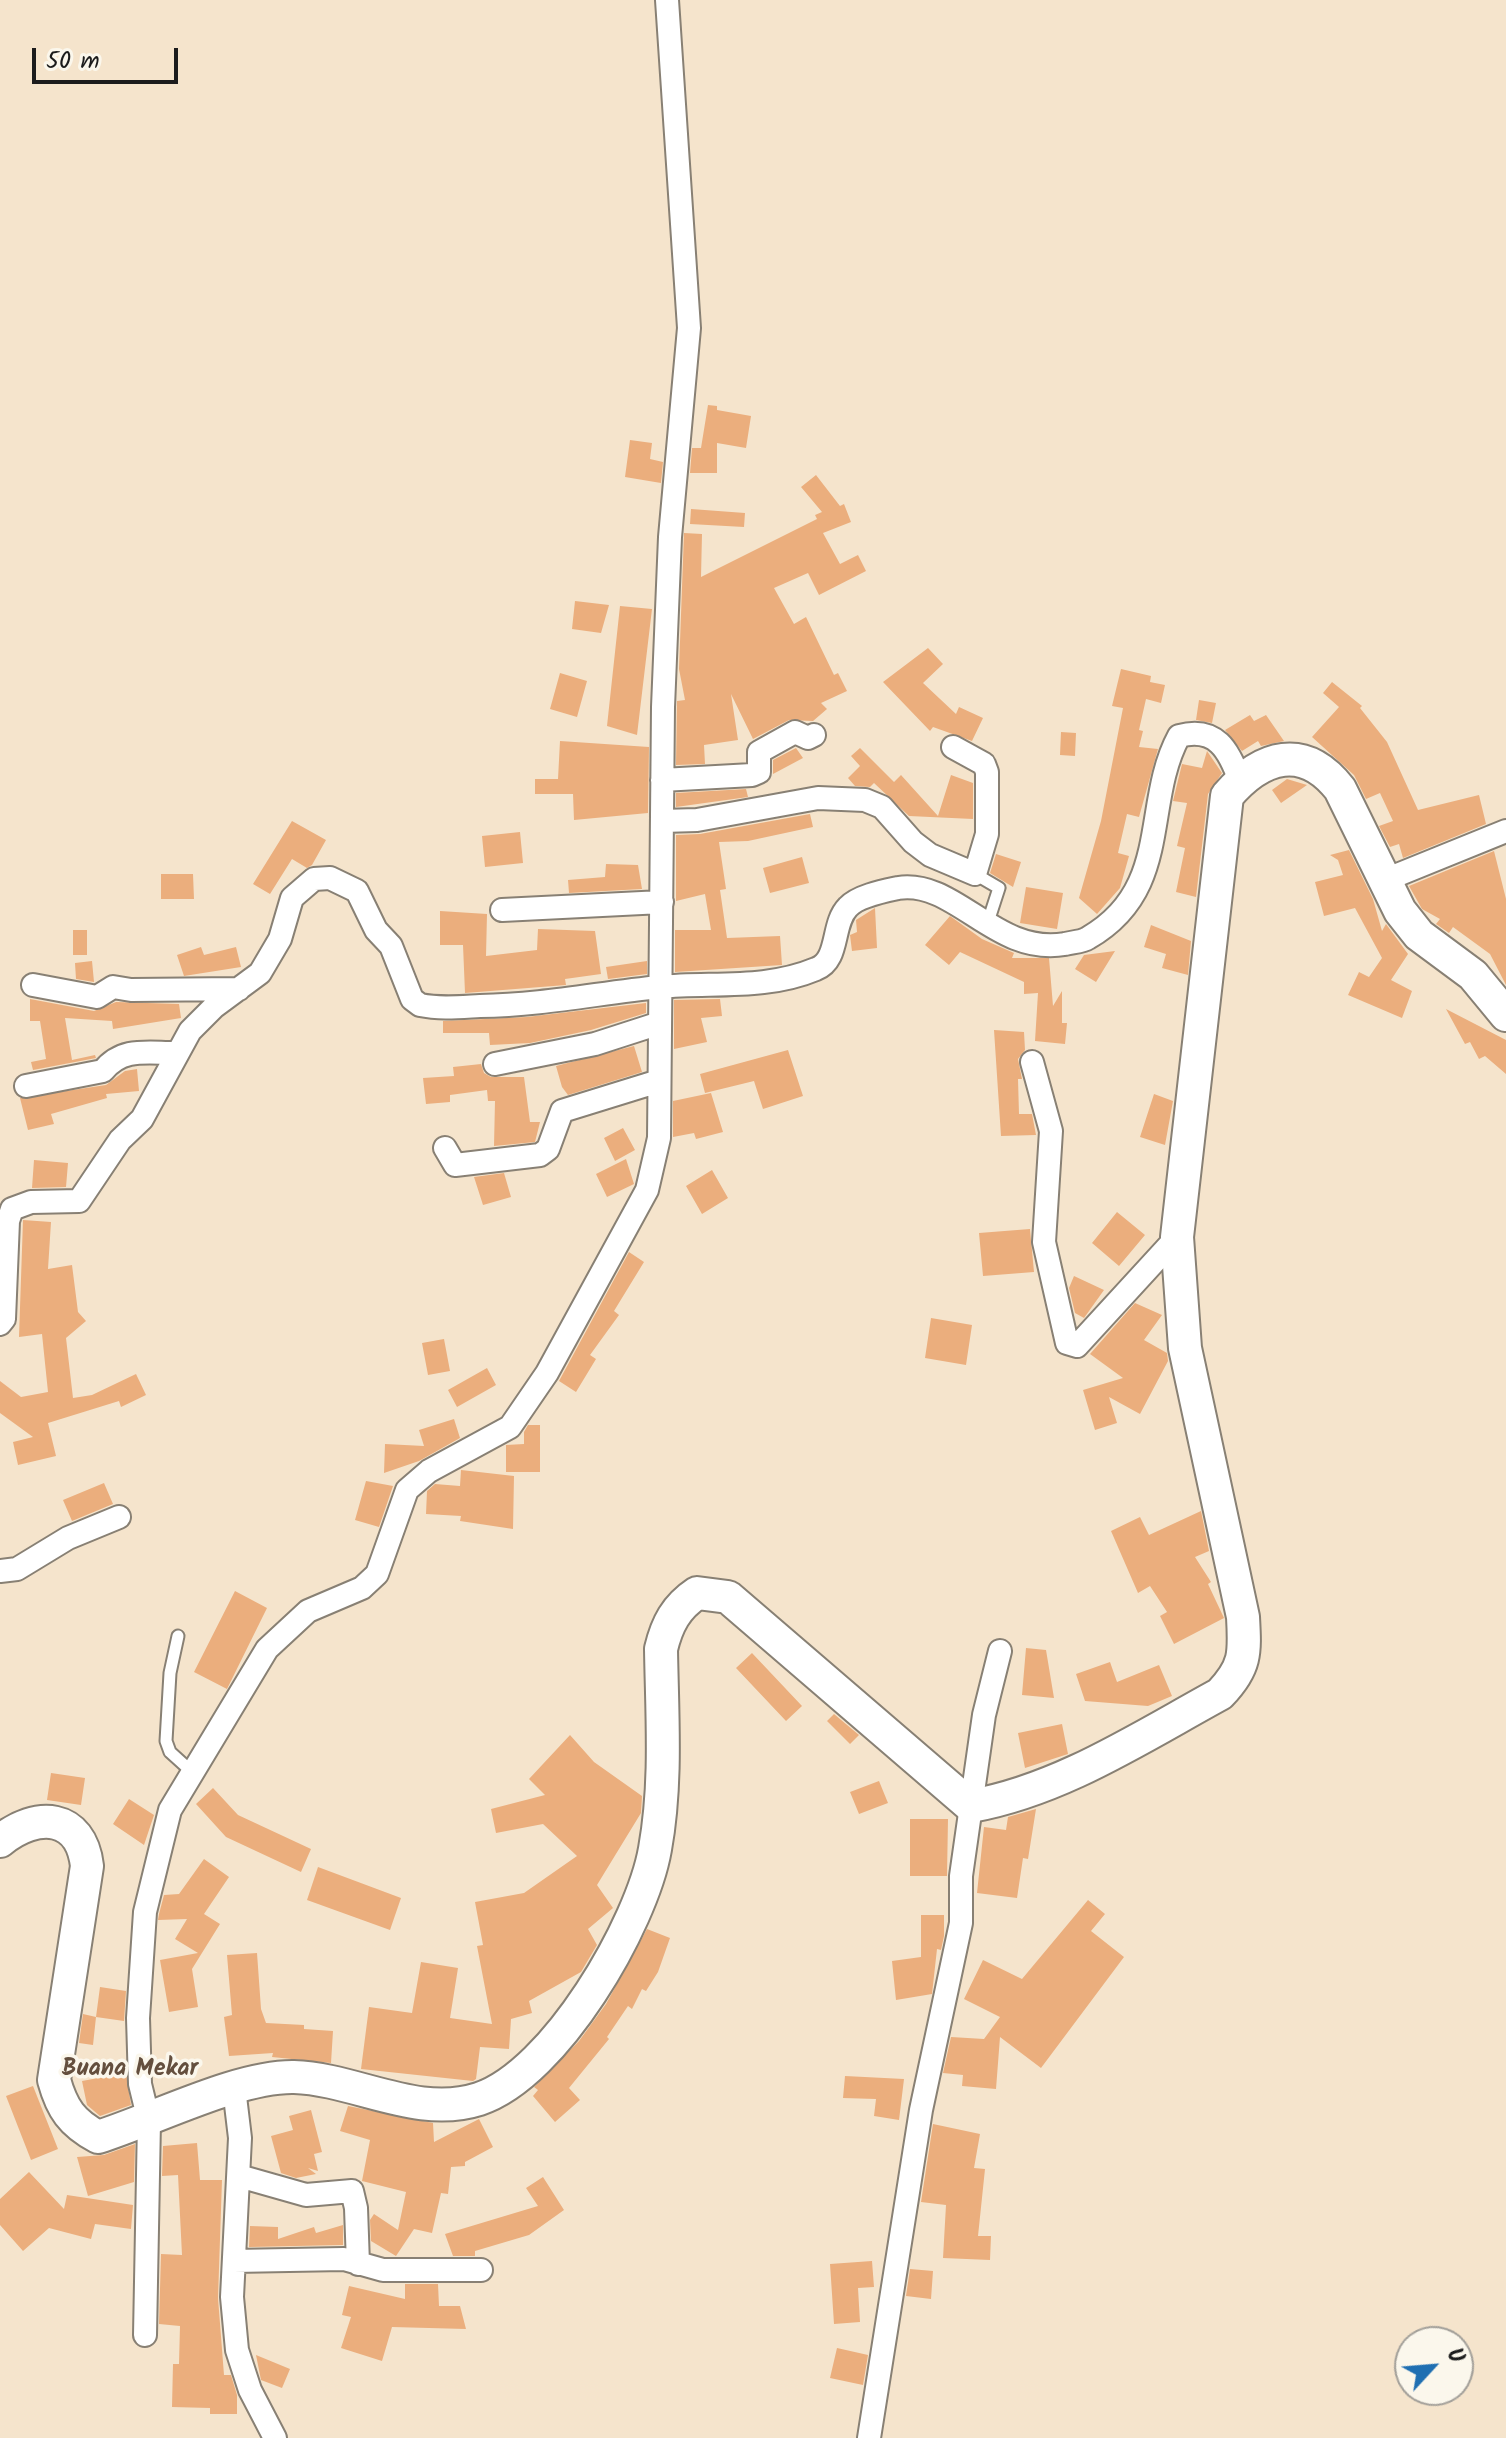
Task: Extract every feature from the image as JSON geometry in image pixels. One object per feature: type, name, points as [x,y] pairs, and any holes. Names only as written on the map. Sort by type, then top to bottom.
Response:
[{"type":"street","points":[[145,2335],[149,2121],[140,2084],[138,2018],[145,1912],[170,1810],[267,1649],[308,1611],[362,1588],[377,1574],[407,1490],[429,1471],[510,1427],[530,1398],[647,1190],[659,1138],[662,780],[670,537],[689,328],[667,0]]},
{"type":"street","points":[[662,780],[752,775],[759,772],[759,752],[795,732],[808,738],[814,735]]},
{"type":"street","points":[[0,1324],[4,1319],[8,1221],[12,1209],[31,1202],[79,1201],[120,1140],[142,1119],[175,1053],[202,1018],[260,973],[280,939],[292,898],[314,879],[330,878],[357,891],[376,930],[394,952],[412,999],[420,1005],[531,1006],[660,987],[768,983],[819,969],[829,958],[840,920],[848,906],[899,888],[925,888],[987,925],[1027,944],[1057,945],[1086,940],[1111,921],[1136,891],[1153,848],[1170,752],[1179,736],[1206,733],[1221,742],[1233,760],[1240,781]]},
{"type":"street","points":[[662,821],[697,820],[818,798],[865,800],[882,807],[913,842],[930,855],[975,874],[987,834],[987,772],[984,764],[953,747]]},
{"type":"street","points":[[971,1806],[995,1801],[1085,1767],[1220,1694],[1237,1676],[1245,1651],[1243,1617],[1185,1348],[1177,1237],[1227,796],[1240,781],[1279,759],[1300,758],[1327,773],[1340,789],[1400,911],[1419,935],[1473,975],[1506,1015]]},
{"type":"street","points":[[1385,880],[1506,831]]},
{"type":"street","points":[[502,910],[662,902]]},
{"type":"street","points":[[33,985],[97,997],[113,987],[131,990],[239,989]]},
{"type":"street","points":[[495,1064],[595,1044],[660,1023]]},
{"type":"street","points":[[26,1086],[103,1071],[114,1058],[129,1053],[175,1053]]},
{"type":"street","points":[[1032,1062],[1051,1131],[1044,1242],[1067,1343],[1077,1346],[1177,1237]]},
{"type":"street","points":[[445,1148],[455,1165],[540,1155],[548,1149],[562,1111],[659,1081]]},
{"type":"street","points":[[0,1571],[17,1569],[68,1538],[119,1517]]},
{"type":"street","points":[[0,1841],[28,1826],[53,1821],[73,1828],[85,1844],[87,1866],[54,2080],[61,2107],[78,2126],[98,2137],[263,2078],[321,2079],[410,2102],[445,2104],[478,2099],[503,2087],[537,2059],[601,1979],[655,1853],[662,1801],[661,1649],[667,1625],[686,1600],[712,1595],[971,1806]]},
{"type":"street","points":[[869,2438],[921,2110],[959,1935],[961,1876],[984,1715],[1000,1651]]},
{"type":"street","points":[[234,2088],[239,2176],[232,2297],[237,2350],[250,2390],[275,2438]]},
{"type":"street","points":[[239,2176],[306,2195],[352,2191],[356,2208],[358,2264]]},
{"type":"street","points":[[234,2261],[344,2259],[383,2270],[481,2270]]},
{"type":"lane","points":[[975,874],[999,888],[987,925]]},
{"type":"lane","points":[[178,1636],[170,1673],[166,1741],[170,1752],[191,1771]]},
{"type":"building","points":[[708,405],[717,406],[717,410],[751,416],[746,448],[717,443],[717,473],[690,473],[692,448],[701,448]]},
{"type":"building","points":[[630,440],[652,443],[650,459],[663,462],[661,483],[625,477]]},
{"type":"building","points":[[816,475],[840,506],[844,504],[851,522],[823,533],[840,564],[858,555],[866,571],[819,595],[808,573],[774,588],[794,624],[806,617],[834,675],[838,673],[847,691],[821,703],[827,709],[813,721],[789,720],[753,739],[731,694],[738,740],[704,745],[705,764],[676,765],[677,701],[685,700],[679,669],[684,533],[702,534],[701,577],[817,519],[815,515],[822,512],[801,487]]},
{"type":"building","points":[[691,509],[745,513],[744,527],[690,524]]},
{"type":"building","points":[[575,601],[609,605],[601,633],[572,629]]},
{"type":"building","points":[[620,606],[652,609],[637,735],[607,726]]},
{"type":"building","points":[[928,648],[943,664],[923,683],[956,714],[959,707],[983,718],[972,741],[933,727],[930,731],[883,682]]},
{"type":"building","points":[[1121,669],[1151,676],[1150,682],[1165,685],[1161,703],[1146,699],[1139,730],[1143,731],[1139,747],[1158,749],[1139,817],[1127,814],[1118,853],[1129,856],[1120,888],[1097,914],[1079,898],[1101,821],[1123,708],[1112,706]]},
{"type":"building","points":[[560,673],[587,681],[577,717],[550,709]]},
{"type":"building","points":[[1332,682],[1362,706],[1360,708],[1387,742],[1418,810],[1479,795],[1486,824],[1403,858],[1399,844],[1390,847],[1379,826],[1393,821],[1380,793],[1366,799],[1354,775],[1312,737],[1339,707],[1323,693]]},
{"type":"building","points":[[1199,700],[1216,703],[1212,723],[1196,720]]},
{"type":"building","points":[[1250,715],[1254,721],[1266,715],[1284,741],[1261,746],[1258,741],[1242,751],[1225,730]]},
{"type":"building","points":[[1061,732],[1076,733],[1075,756],[1060,755]]},
{"type":"building","points":[[560,741],[649,747],[648,813],[574,820],[573,794],[535,794],[535,779],[558,779]]},
{"type":"building","points":[[796,748],[803,758],[773,774],[773,760]]},
{"type":"building","points":[[860,748],[894,782],[901,775],[938,816],[951,775],[973,783],[973,819],[909,816],[874,783],[870,787],[855,786],[848,778],[860,766],[851,756]]},
{"type":"building","points":[[1207,751],[1222,773],[1208,794],[1196,897],[1176,892],[1185,848],[1177,846],[1187,803],[1173,801],[1182,764],[1202,768]]},
{"type":"building","points":[[1287,779],[1307,785],[1281,803],[1272,790]]},
{"type":"building","points":[[746,789],[748,797],[676,807],[676,793]]},
{"type":"building","points":[[810,814],[813,827],[748,841],[719,842],[726,889],[720,890],[727,938],[780,936],[782,965],[675,972],[675,930],[711,930],[705,894],[676,901],[676,835],[700,834]]},
{"type":"building","points":[[292,821],[326,840],[312,865],[307,868],[292,859],[270,894],[253,884]]},
{"type":"building","points":[[520,832],[523,863],[485,867],[482,836]]},
{"type":"building","points":[[1349,850],[1373,899],[1382,931],[1386,924],[1408,954],[1391,980],[1412,991],[1402,1018],[1348,995],[1359,972],[1369,977],[1382,958],[1355,908],[1324,916],[1315,882],[1343,875],[1338,860],[1330,855]]},
{"type":"building","points":[[1494,851],[1506,899],[1506,985],[1490,954],[1453,927],[1449,933],[1436,924],[1440,919],[1422,909],[1409,886]]},
{"type":"building","points":[[996,854],[1021,862],[1013,887],[990,873]]},
{"type":"building","points":[[802,857],[809,883],[770,893],[763,868]]},
{"type":"building","points":[[606,864],[638,865],[642,889],[569,893],[568,880],[605,877]]},
{"type":"building","points":[[161,874],[193,874],[194,899],[161,899]]},
{"type":"building","points":[[1026,887],[1063,893],[1057,929],[1020,923]]},
{"type":"building","points":[[875,908],[877,948],[852,951],[850,935],[857,932],[856,920]]},
{"type":"building","points":[[440,911],[487,914],[486,956],[537,950],[538,929],[595,931],[601,974],[565,979],[566,985],[465,993],[463,945],[440,945]]},
{"type":"building","points":[[950,916],[982,939],[1014,953],[1012,958],[1049,958],[1053,1006],[1062,991],[1062,1023],[1067,1023],[1065,1044],[1035,1041],[1038,993],[1024,994],[1024,982],[960,952],[949,965],[925,945]]},
{"type":"building","points":[[1151,925],[1191,941],[1188,975],[1162,968],[1166,954],[1144,947]]},
{"type":"building","points":[[73,930],[87,930],[87,955],[73,955]]},
{"type":"building","points":[[201,947],[204,955],[236,947],[241,967],[184,976],[177,955]]},
{"type":"building","points":[[1115,951],[1096,982],[1075,969],[1084,955]]},
{"type":"building","points":[[92,961],[94,982],[76,979],[75,963]]},
{"type":"building","points":[[647,961],[647,974],[608,979],[606,967]]},
{"type":"building","points":[[30,999],[94,1011],[116,1002],[179,1004],[181,1018],[113,1029],[112,1021],[65,1018],[72,1060],[95,1055],[96,1058],[33,1070],[31,1062],[46,1059],[40,1021],[30,1021]]},
{"type":"building","points":[[720,999],[722,1016],[701,1018],[707,1042],[674,1049],[674,1000]]},
{"type":"building","points":[[646,1003],[646,1013],[591,1030],[530,1043],[490,1045],[489,1033],[443,1033],[443,1021],[527,1017]]},
{"type":"building","points":[[1446,1009],[1506,1040],[1506,1074],[1485,1056],[1479,1059],[1470,1042],[1465,1044]]},
{"type":"building","points":[[994,1030],[1024,1032],[1025,1050],[1018,1059],[1022,1079],[1018,1079],[1019,1114],[1032,1114],[1036,1135],[1001,1136]]},
{"type":"building","points":[[634,1046],[642,1072],[568,1095],[562,1087],[556,1066]]},
{"type":"building","points":[[788,1050],[803,1096],[763,1109],[754,1081],[705,1093],[700,1074]]},
{"type":"building","points":[[481,1064],[484,1073],[491,1077],[524,1077],[530,1122],[540,1122],[535,1142],[494,1146],[495,1101],[488,1101],[487,1090],[450,1095],[450,1102],[426,1104],[423,1078],[454,1076],[453,1067]]},
{"type":"building","points":[[137,1069],[139,1091],[106,1094],[107,1098],[51,1114],[54,1124],[28,1130],[20,1098],[106,1085],[125,1071]]},
{"type":"building","points":[[711,1093],[723,1132],[696,1139],[694,1133],[673,1137],[673,1101]]},
{"type":"building","points":[[1154,1094],[1173,1101],[1165,1145],[1140,1137]]},
{"type":"building","points":[[623,1128],[635,1150],[615,1161],[604,1138]]},
{"type":"building","points":[[626,1159],[634,1184],[607,1197],[596,1174]]},
{"type":"building","points":[[34,1160],[68,1163],[66,1187],[32,1188]]},
{"type":"building","points":[[712,1170],[728,1198],[702,1214],[686,1186]]},
{"type":"building","points":[[504,1173],[511,1197],[483,1205],[474,1177]]},
{"type":"building","points":[[1117,1212],[1145,1235],[1119,1266],[1092,1243]]},
{"type":"building","points":[[23,1220],[51,1222],[48,1269],[72,1265],[78,1312],[86,1321],[66,1338],[73,1398],[92,1395],[136,1374],[146,1395],[121,1407],[119,1401],[48,1423],[56,1456],[18,1465],[13,1442],[33,1437],[0,1413],[0,1381],[21,1397],[48,1392],[42,1334],[19,1337]]},
{"type":"building","points":[[1030,1229],[1034,1272],[983,1276],[979,1233]]},
{"type":"building","points":[[629,1252],[644,1262],[614,1311],[619,1315],[590,1355],[596,1359],[576,1392],[559,1381]]},
{"type":"building","points":[[1074,1276],[1104,1290],[1084,1318],[1075,1313],[1069,1288]]},
{"type":"building","points":[[1135,1303],[1162,1315],[1144,1340],[1167,1353],[1168,1361],[1140,1414],[1109,1397],[1117,1423],[1095,1430],[1083,1390],[1123,1378],[1090,1354]]},
{"type":"building","points":[[931,1318],[972,1325],[966,1365],[925,1358]]},
{"type":"building","points":[[444,1339],[450,1371],[428,1375],[422,1343]]},
{"type":"building","points":[[487,1368],[496,1385],[457,1407],[448,1390]]},
{"type":"building","points":[[454,1419],[460,1438],[419,1461],[384,1473],[385,1444],[424,1446],[419,1430]]},
{"type":"building","points":[[528,1425],[540,1425],[540,1472],[506,1472],[506,1445],[524,1444],[524,1432]]},
{"type":"building","points":[[461,1470],[514,1476],[513,1529],[460,1521],[461,1516],[426,1514],[427,1491],[435,1484],[460,1486]]},
{"type":"building","points":[[366,1481],[393,1486],[379,1527],[355,1520]]},
{"type":"building","points":[[104,1483],[113,1504],[72,1521],[63,1500]]},
{"type":"building","points":[[1201,1511],[1209,1551],[1195,1557],[1211,1582],[1208,1584],[1224,1618],[1174,1644],[1160,1616],[1167,1612],[1150,1586],[1138,1593],[1111,1531],[1140,1517],[1149,1535]]},
{"type":"building","points":[[235,1591],[267,1608],[227,1689],[194,1672]]},
{"type":"building","points":[[1026,1648],[1046,1650],[1054,1698],[1022,1695]]},
{"type":"building","points":[[752,1653],[802,1706],[786,1721],[736,1668]]},
{"type":"building","points":[[1110,1662],[1117,1682],[1159,1665],[1172,1696],[1148,1706],[1085,1701],[1076,1674]]},
{"type":"building","points":[[834,1714],[859,1735],[850,1744],[827,1721]]},
{"type":"building","points":[[1062,1724],[1068,1754],[1025,1768],[1018,1733]]},
{"type":"building","points":[[570,1735],[594,1762],[642,1796],[641,1813],[597,1885],[613,1908],[588,1929],[597,1945],[581,1972],[529,2001],[532,2013],[511,2019],[509,2049],[480,2047],[476,2079],[473,2081],[361,2069],[369,2007],[412,2013],[421,1962],[458,1968],[450,2018],[492,2024],[477,1946],[483,1945],[475,1902],[524,1893],[577,1856],[543,1824],[496,1833],[491,1809],[545,1795],[529,1779]]},
{"type":"building","points":[[51,1773],[85,1778],[81,1805],[47,1800]]},
{"type":"building","points":[[879,1781],[888,1803],[859,1814],[850,1792]]},
{"type":"building","points":[[213,1788],[238,1815],[311,1849],[301,1872],[226,1837],[196,1804]]},
{"type":"building","points":[[129,1799],[154,1815],[144,1845],[113,1824]]},
{"type":"building","points":[[1036,1809],[1028,1859],[1023,1858],[1017,1898],[977,1893],[984,1827],[1006,1830],[1008,1817]]},
{"type":"building","points":[[910,1819],[948,1819],[947,1876],[910,1876]]},
{"type":"building","points":[[204,1859],[229,1877],[204,1914],[220,1924],[192,1969],[198,2007],[169,2012],[160,1960],[198,1953],[175,1939],[187,1919],[158,1920],[159,1914],[164,1895],[179,1894]]},
{"type":"building","points":[[318,1867],[401,1898],[390,1930],[307,1900]]},
{"type":"building","points":[[1088,1900],[1105,1914],[1091,1931],[1124,1957],[1041,2068],[1000,2037],[996,2089],[962,2086],[963,2075],[943,2073],[951,2037],[984,2039],[1000,2017],[964,1999],[983,1960],[1022,1979]]},
{"type":"building","points":[[921,1915],[944,1915],[944,1936],[941,1950],[937,1949],[932,1994],[896,2000],[892,1961],[921,1957]]},
{"type":"building","points":[[647,1929],[670,1938],[658,1972],[646,1991],[642,1989],[632,2009],[628,2006],[607,2037],[609,2039],[569,2088],[580,2100],[555,2122],[533,2096],[538,2090],[534,2087],[579,2041],[606,2004]]},
{"type":"building","points":[[257,1953],[261,2009],[266,2023],[304,2025],[304,2029],[333,2031],[331,2063],[272,2057],[273,2053],[229,2056],[224,2017],[232,2015],[227,1955]]},
{"type":"building","points":[[100,1987],[126,1991],[124,2021],[96,2017]]},
{"type":"building","points":[[83,2014],[96,2017],[93,2045],[79,2043]]},
{"type":"building","points":[[126,2073],[131,2105],[100,2116],[87,2105],[82,2081]]},
{"type":"building","points":[[845,2076],[904,2079],[899,2120],[874,2116],[876,2099],[843,2098]]},
{"type":"building","points":[[33,2086],[58,2149],[31,2160],[6,2096]]},
{"type":"building","points":[[348,2106],[433,2123],[434,2142],[479,2119],[493,2147],[465,2162],[465,2166],[451,2167],[448,2194],[441,2193],[432,2233],[414,2229],[396,2256],[371,2241],[370,2220],[374,2214],[398,2230],[406,2192],[362,2181],[370,2140],[340,2131]]},
{"type":"building","points":[[311,2110],[322,2152],[314,2154],[318,2171],[308,2168],[316,2174],[296,2178],[281,2173],[271,2136],[293,2130],[289,2116]]},
{"type":"building","points":[[933,2124],[980,2134],[974,2168],[985,2169],[978,2236],[991,2236],[990,2260],[943,2258],[946,2205],[921,2202]]},
{"type":"building","points":[[197,2143],[200,2180],[222,2180],[218,2298],[224,2375],[231,2375],[237,2395],[237,2414],[210,2414],[210,2408],[172,2407],[173,2364],[179,2364],[180,2326],[159,2324],[161,2254],[182,2255],[178,2175],[162,2176],[163,2146]]},
{"type":"building","points":[[135,2144],[134,2182],[88,2196],[77,2157],[104,2155]]},
{"type":"building","points":[[29,2172],[64,2209],[67,2195],[133,2205],[131,2229],[95,2224],[91,2239],[49,2228],[23,2251],[0,2225],[0,2199]]},
{"type":"building","points":[[543,2177],[564,2210],[529,2235],[475,2251],[475,2256],[453,2256],[445,2234],[538,2206],[526,2188]]},
{"type":"building","points":[[343,2225],[343,2245],[249,2247],[250,2226],[278,2227],[278,2239],[314,2227],[316,2233]]},
{"type":"building","points":[[872,2261],[874,2287],[858,2288],[860,2322],[834,2324],[830,2264]]},
{"type":"building","points":[[910,2269],[933,2271],[931,2299],[906,2296]]},
{"type":"building","points":[[405,2284],[438,2284],[439,2306],[460,2306],[466,2329],[392,2327],[382,2361],[341,2348],[351,2317],[342,2315],[349,2286],[405,2299]]},
{"type":"building","points":[[837,2348],[868,2355],[863,2385],[830,2378]]},
{"type":"building","points":[[256,2355],[290,2369],[282,2388],[261,2380]]},
{"type":"district","name":"Buana Mekar","points":[[130,2071]]}]
